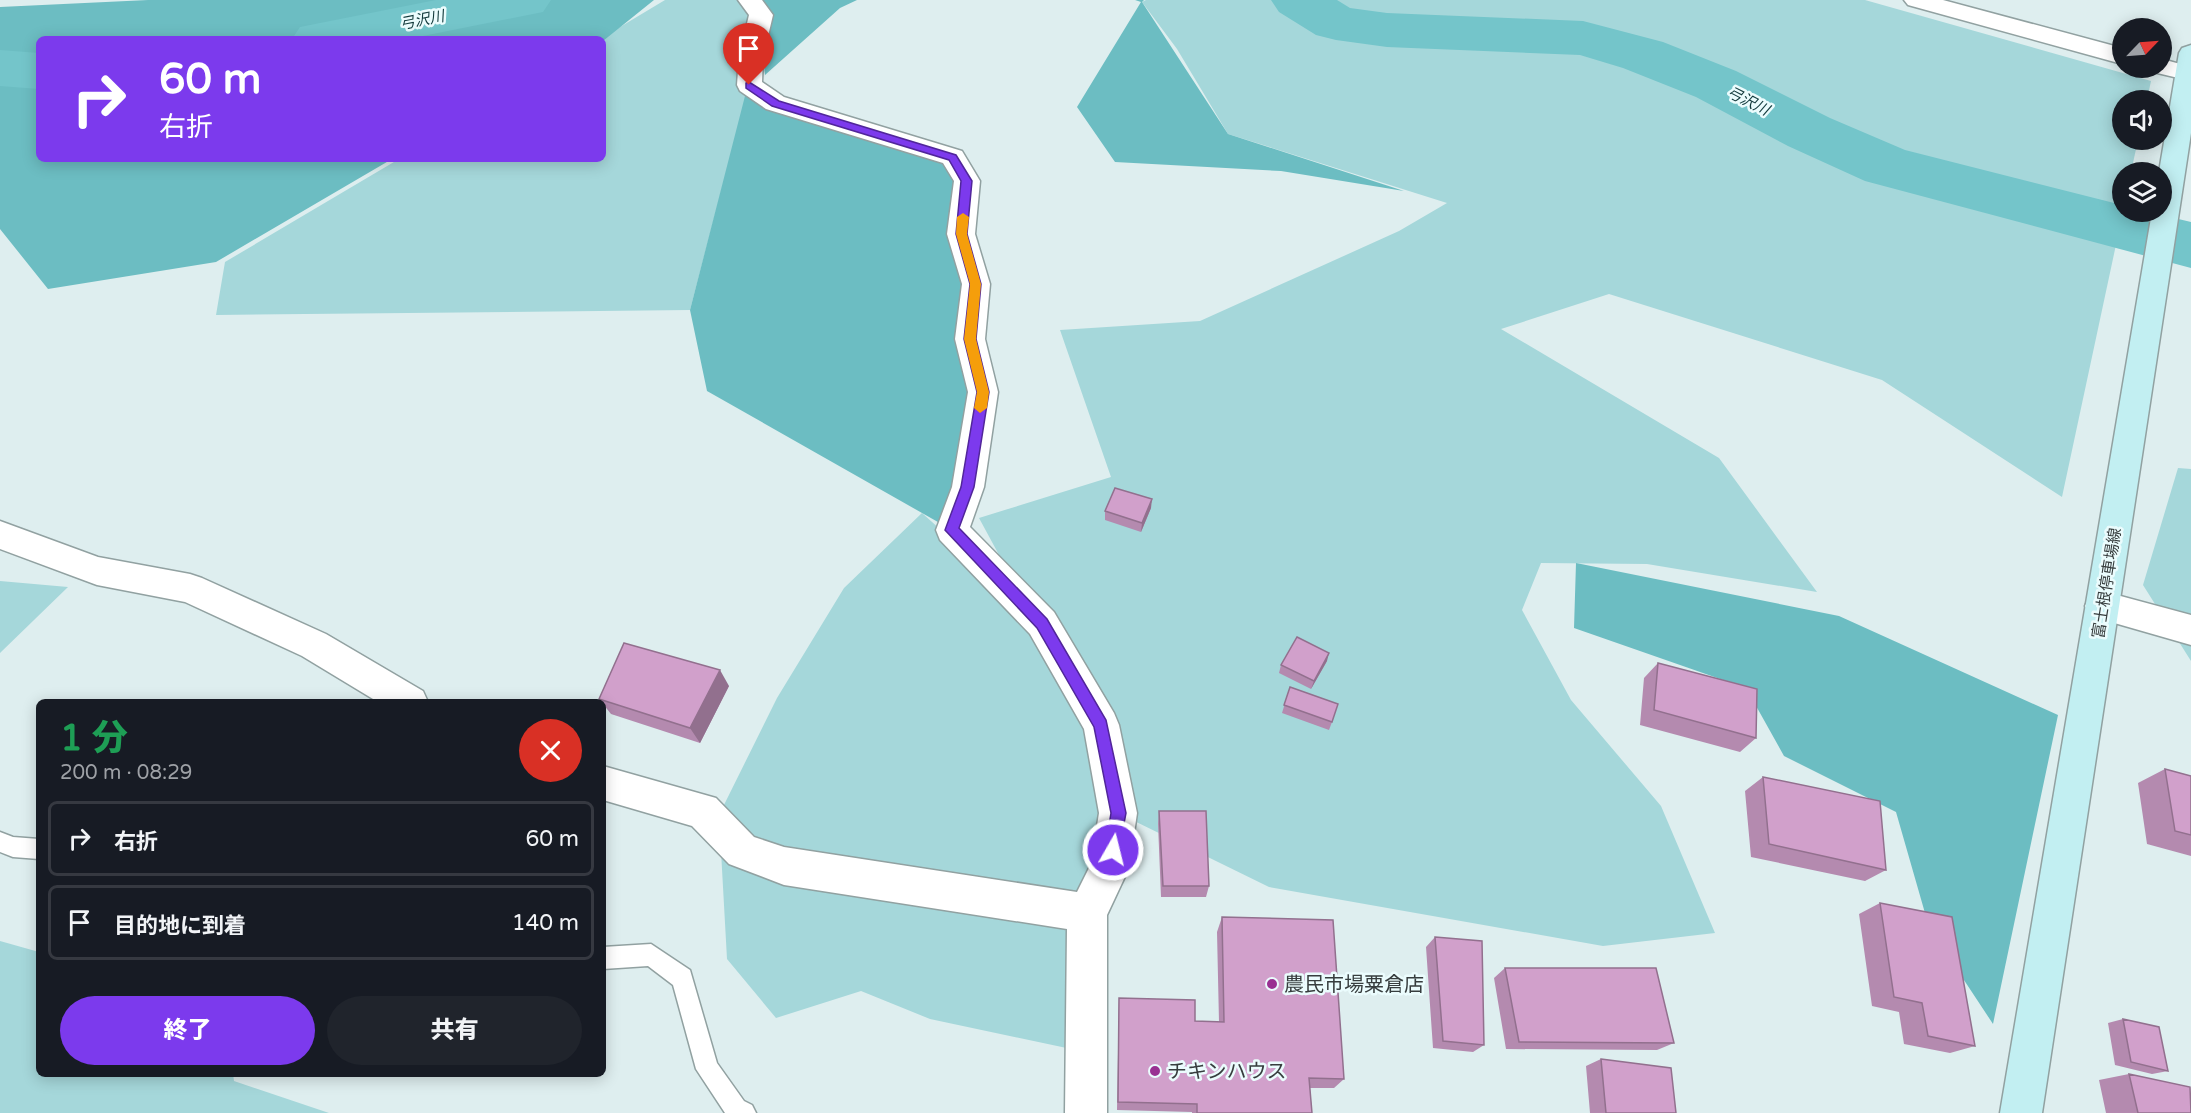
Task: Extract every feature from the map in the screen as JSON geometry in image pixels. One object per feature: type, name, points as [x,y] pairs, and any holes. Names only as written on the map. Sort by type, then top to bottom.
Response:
[{"type":"main road","name":"富士根停車場線","points":[[2021,1113],[2189,63]]},
{"type":"street","points":[[750,0],[761,15],[751,57],[749,85],[776,104],[952,157],[967,181],[961,234],[976,284],[970,339],[983,392],[968,487],[952,530],[1042,623],[1101,725],[1118,813],[1110,868],[1087,913],[1086,1113]]},
{"type":"street","points":[[1916,0],[2112,53]]},
{"type":"street","points":[[2172,66],[2189,63]]},
{"type":"street","points":[[0,535],[97,571],[190,588],[314,645],[405,699]]},
{"type":"street","points":[[2102,606],[2191,630]]},
{"type":"street","points":[[606,784],[703,811],[741,851],[784,866],[1087,913]]},
{"type":"lane","points":[[0,842],[13,847],[36,849]]},
{"type":"lane","points":[[606,958],[651,955],[682,978],[707,1069],[736,1108],[744,1113]]},
{"type":"shaded area","points":[[148,0],[654,0],[606,39],[606,36],[36,36],[36,162],[387,162],[216,262],[48,289],[0,229],[0,7]]},
{"type":"shaded area","points":[[665,0],[749,0],[749,85],[690,310],[216,315],[225,262],[394,162],[606,162],[605,36]]},
{"type":"shaded area","points":[[756,0],[857,0],[840,8],[765,75]]},
{"type":"shaded area","points":[[1135,0],[1144,0],[1142,2],[1228,134],[1404,191],[1281,171],[1115,162],[1077,107],[1141,2]]},
{"type":"shaded area","points":[[1146,0],[1865,0],[2112,70],[2112,78],[2140,78],[2151,81],[2149,90],[2112,90],[2112,150],[2136,150],[2133,162],[2112,162],[2112,222],[2121,222],[2062,497],[1882,380],[1609,294],[1501,329],[1719,458],[1817,592],[1647,564],[1541,563],[1522,610],[1571,700],[1661,806],[1715,933],[1603,946],[1269,887],[1118,813],[1076,1050],[930,1019],[861,991],[776,1018],[727,959],[719,815],[777,698],[844,588],[922,513],[1020,601],[1057,662],[979,518],[1111,477],[1060,330],[1200,321],[1399,231],[1447,203],[1228,134],[1177,49],[1142,2]]},
{"type":"shaded area","points":[[745,96],[953,157],[980,380],[952,530],[707,391],[690,310]]},
{"type":"shaded area","points":[[2178,468],[2191,469],[2191,661],[2143,585]]},
{"type":"shaded area","points":[[1576,563],[1839,616],[2058,715],[1993,1024],[1929,927],[1896,812],[1784,756],[1746,688],[1574,628]]},
{"type":"shaded area","points":[[0,581],[68,587],[0,653]]},
{"type":"shaded area","points":[[0,941],[36,951],[36,1077],[233,1077],[234,1081],[329,1113],[0,1113]]},
{"type":"building","points":[[1115,488],[1152,499],[1142,523],[1105,511]]},
{"type":"building","points":[[1297,637],[1329,653],[1314,681],[1281,665]]},
{"type":"building","points":[[624,643],[720,670],[690,728],[606,701],[606,699],[599,699]]},
{"type":"building","points":[[1658,663],[1757,689],[1756,738],[1654,710]]},
{"type":"building","points":[[1290,687],[1338,704],[1332,722],[1284,705]]},
{"type":"building","points":[[2165,769],[2191,776],[2191,835],[2175,831]]},
{"type":"building","points":[[1763,777],[1880,801],[1886,870],[1769,844]]},
{"type":"building","points":[[1159,811],[1206,811],[1209,886],[1163,886]]},
{"type":"building","points":[[1880,903],[1952,917],[1975,1046],[1928,1036],[1922,1003],[1894,997]]},
{"type":"building","name":"農民市場粟倉店","points":[[1222,917],[1333,920],[1344,1079],[1309,1078],[1312,1113],[1197,1113],[1197,1104],[1118,1102],[1119,998],[1195,1000],[1195,1021],[1224,1022]]},
{"type":"building","points":[[1435,937],[1482,941],[1484,1045],[1443,1041]]},
{"type":"building","points":[[1505,968],[1656,968],[1674,1043],[1519,1042]]},
{"type":"building","points":[[2123,1019],[2159,1027],[2168,1071],[2131,1062]]},
{"type":"building","points":[[1601,1059],[1671,1068],[1676,1113],[1606,1113]]},
{"type":"building","points":[[2129,1074],[2190,1087],[2191,1113],[2138,1113]]},
{"type":"waterway","name":"弓沢川","points":[[336,36],[524,0]]},
{"type":"waterway","name":"弓沢川","points":[[1298,0],[1336,23],[1387,30],[1583,38],[1643,55],[1716,84],[1809,132],[1887,166],[2191,245]]},
{"type":"waterway","name":"弓沢川","points":[[0,68],[36,71]]},
{"type":"slow traffic","points":[[963,217],[961,234],[976,284],[970,339],[983,392],[980,408]]},
{"type":"place","name":"農民市場粟倉店","points":[[1272,984]]},
{"type":"place","name":"チキンハウス","points":[[1155,1071]]},
{"type":"route","points":[[749,85],[776,104],[952,157],[967,181],[961,234],[976,284],[970,339],[983,392],[968,487],[952,530],[1042,623],[1101,725],[1118,813],[1113,850]]}]
